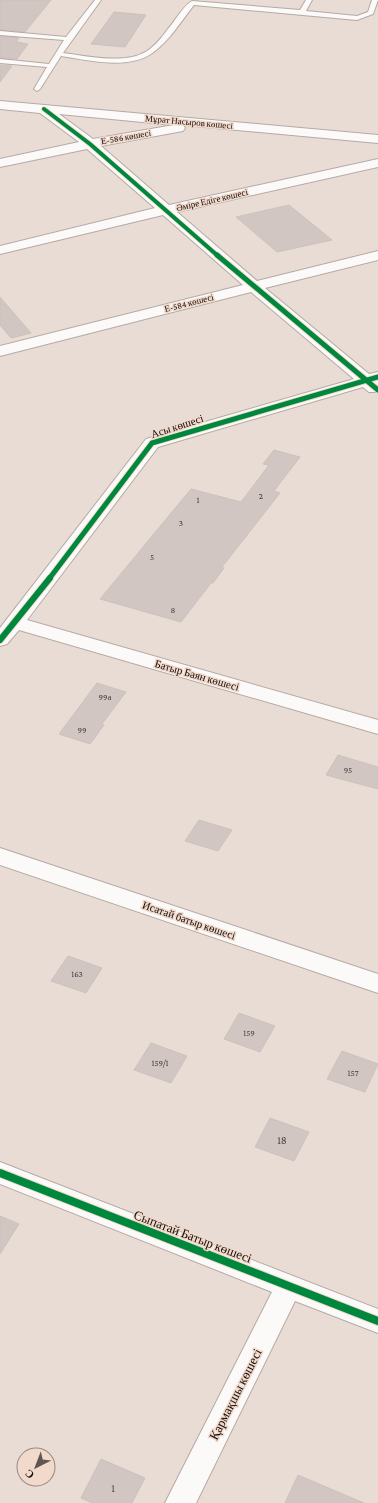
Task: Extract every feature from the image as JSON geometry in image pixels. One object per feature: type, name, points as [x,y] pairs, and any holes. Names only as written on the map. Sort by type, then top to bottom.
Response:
[{"type":"street","name":"Мұрат Насыров көшесі","points":[[0,105],[378,139]]},
{"type":"street","points":[[44,109],[90,144],[253,286],[374,383]]},
{"type":"street","name":"Е-586 көшесі","points":[[0,163],[90,144],[206,123]]},
{"type":"street","name":"Әміре Едіге көшесі","points":[[0,250],[167,210],[378,163]]},
{"type":"street","name":"Е-584 көшесі","points":[[0,351],[378,255]]},
{"type":"street","name":"Асы көшесі","points":[[0,640],[15,623],[152,443],[374,383]]},
{"type":"street","name":"Батыр Баян көшесі","points":[[15,623],[378,727]]},
{"type":"street","name":"Исатай батыр көшесі","points":[[0,856],[378,984]]},
{"type":"street","name":"Сыпатай Батыр көшесі","points":[[0,1173],[378,1322]]},
{"type":"street","name":"Қармақшы көшесі","points":[[180,1503],[289,1286]]},
{"type":"lane","points":[[37,90],[68,39],[98,0]]},
{"type":"lane","points":[[302,12],[309,0]]},
{"type":"lane","points":[[60,54],[106,59],[136,59],[150,52],[193,2],[357,18],[370,12],[375,0]]},
{"type":"lane","points":[[0,32],[68,39]]},
{"type":"lane","points":[[0,61],[52,66]]},
{"type":"building","points":[[0,0],[51,0],[25,32],[0,30]]},
{"type":"building","points":[[114,12],[146,15],[125,47],[91,44]]},
{"type":"building","points":[[0,36],[19,38],[16,42],[28,44],[17,59],[0,58]]},
{"type":"building","points":[[0,65],[12,66],[0,82]]},
{"type":"building","points":[[289,205],[332,240],[277,252],[236,217]]},
{"type":"building","points":[[0,297],[31,333],[11,338],[0,325]]},
{"type":"building","points":[[274,450],[300,457],[274,491],[280,493],[222,567],[224,568],[213,583],[211,583],[181,622],[100,599],[191,489],[241,502],[269,465],[263,464]]},
{"type":"building","points":[[97,683],[126,692],[102,724],[104,725],[90,744],[59,734]]},
{"type":"building","points":[[338,755],[378,767],[378,789],[326,775]]},
{"type":"building","points":[[199,820],[232,830],[218,851],[185,841]]},
{"type":"building","points":[[68,956],[102,968],[86,993],[51,981]]},
{"type":"building","points":[[239,1013],[275,1026],[260,1052],[224,1039]]},
{"type":"building","points":[[151,1043],[187,1056],[171,1083],[134,1070]]},
{"type":"building","points":[[342,1051],[378,1064],[365,1092],[327,1079]]},
{"type":"building","points":[[270,1118],[309,1132],[294,1161],[255,1147]]},
{"type":"building","points":[[0,1216],[19,1224],[0,1254]]},
{"type":"building","points":[[101,1459],[145,1478],[132,1503],[92,1503],[81,1498]]},
{"type":"building","points":[[298,1475],[364,1503],[285,1503]]},
{"type":"cycle path","points":[[44,109],[90,144],[253,286],[378,390]]},
{"type":"cycle path","points":[[0,640],[15,623],[152,443],[378,377]]},
{"type":"cycle path","points":[[0,1173],[378,1321]]}]
